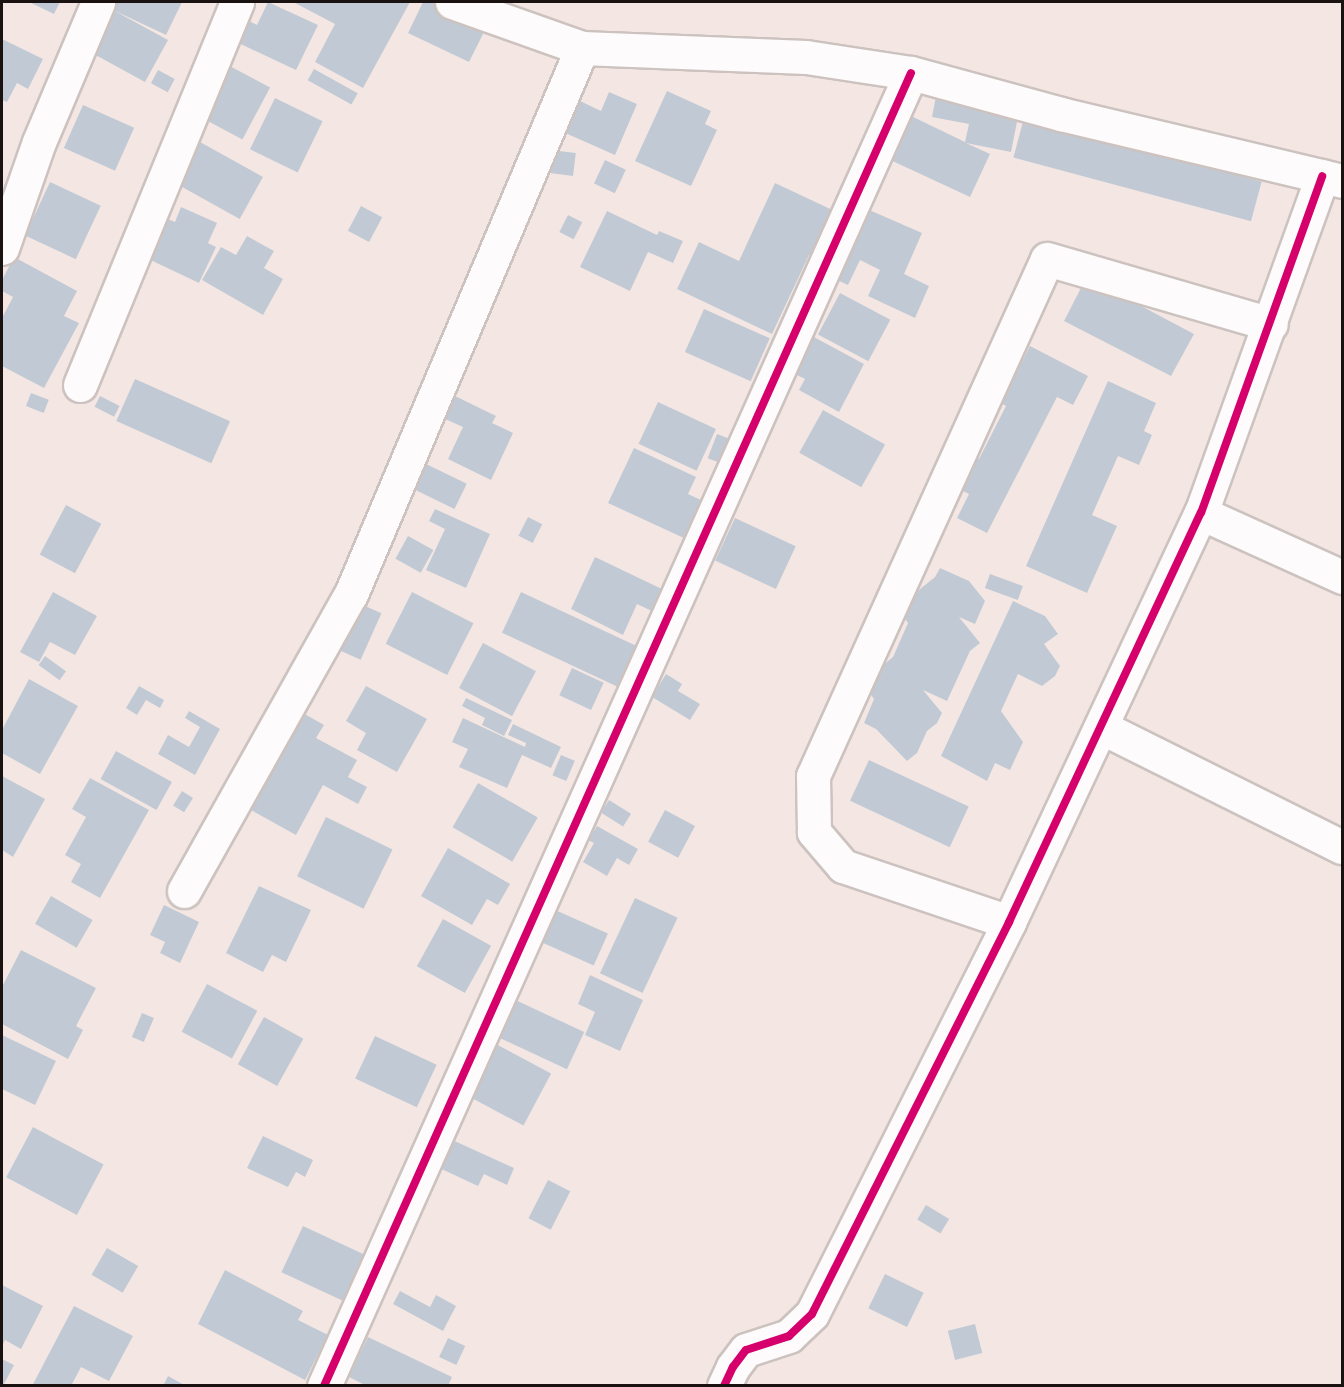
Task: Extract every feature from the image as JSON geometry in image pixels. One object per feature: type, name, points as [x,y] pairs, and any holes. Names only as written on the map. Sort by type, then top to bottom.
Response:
[{"type":"street","points":[[2,248],[39,142],[98,2]]},
{"type":"street","points":[[80,385],[237,2]]},
{"type":"street","points":[[452,2],[582,48],[806,57],[911,73],[1061,114],[1332,179],[1271,324],[1200,513],[1009,922],[812,1314],[789,1336],[746,1350],[733,1367],[724,1386]]},
{"type":"street","points":[[184,891],[351,594],[582,48]]},
{"type":"street","points":[[324,1386],[911,73]]},
{"type":"street","points":[[1009,922],[843,866],[814,832],[813,776],[1047,259],[1271,324]]},
{"type":"street","points":[[1200,513],[1342,577]]},
{"type":"street","points":[[1101,727],[1342,848]]},
{"type":"building","points":[[29,2],[60,2],[54,14]]},
{"type":"building","points":[[106,2],[182,2],[166,35],[113,10],[168,40],[145,82],[81,47]]},
{"type":"building","points":[[268,2],[318,25],[296,70],[228,38],[239,16],[257,25]]},
{"type":"building","points":[[293,2],[410,2],[363,88],[315,62],[335,24]]},
{"type":"building","points":[[423,2],[432,2],[486,28],[469,62],[408,33]]},
{"type":"building","points":[[2,39],[43,59],[28,89],[17,83],[7,102],[2,100]]},
{"type":"building","points":[[226,64],[270,87],[242,140],[198,116]]},
{"type":"building","points":[[314,69],[358,93],[351,105],[308,80]]},
{"type":"building","points":[[158,70],[175,79],[168,92],[151,83]]},
{"type":"building","points":[[667,91],[711,111],[705,124],[717,130],[691,186],[635,161]]},
{"type":"building","points":[[937,91],[1020,107],[1011,152],[966,143],[990,154],[970,197],[886,158],[907,114],[965,142],[969,124],[932,117]]},
{"type":"building","points":[[609,92],[637,104],[615,155],[563,132],[578,100],[601,111]]},
{"type":"building","points":[[275,98],[323,121],[298,172],[250,149]]},
{"type":"building","points":[[83,105],[134,128],[115,171],[64,148]]},
{"type":"building","points":[[1024,118],[1262,182],[1251,221],[1013,158]]},
{"type":"building","points":[[200,142],[263,177],[240,219],[177,184]]},
{"type":"building","points":[[551,150],[576,153],[573,176],[548,173]]},
{"type":"building","points":[[605,160],[626,170],[615,193],[594,184]]},
{"type":"building","points":[[50,182],[101,206],[76,259],[25,235]]},
{"type":"building","points":[[775,183],[843,215],[821,261],[809,255],[772,334],[677,289],[699,242],[739,261]]},
{"type":"building","points":[[361,206],[382,217],[369,242],[348,231]]},
{"type":"building","points":[[181,207],[217,223],[208,243],[216,247],[199,283],[142,256],[161,216],[175,222]]},
{"type":"building","points":[[867,209],[922,233],[904,274],[929,286],[915,318],[868,296],[880,270],[860,260],[848,285],[835,279]]},
{"type":"building","points":[[607,211],[657,235],[659,231],[683,241],[673,263],[648,252],[630,291],[580,267]]},
{"type":"building","points":[[568,215],[582,222],[574,239],[559,232]]},
{"type":"building","points":[[247,236],[274,251],[264,268],[283,279],[263,315],[202,280],[221,247],[236,255]]},
{"type":"building","points":[[14,257],[77,291],[64,316],[79,323],[44,388],[2,366],[2,318],[13,297],[2,291],[2,280]]},
{"type":"building","points":[[1083,284],[1106,295],[1109,289],[1194,334],[1171,376],[1064,321]]},
{"type":"building","points":[[840,293],[890,320],[868,361],[818,334]]},
{"type":"building","points":[[704,309],[770,338],[751,381],[685,352]]},
{"type":"building","points":[[812,336],[864,364],[839,412],[799,390],[805,379],[793,373]]},
{"type":"building","points":[[1030,346],[1088,376],[1073,405],[1057,397],[987,533],[957,518],[969,494],[953,486],[969,454],[979,459],[1006,406],[1001,403]]},
{"type":"building","points":[[135,379],[230,421],[211,463],[116,421]]},
{"type":"building","points":[[1108,381],[1156,403],[1144,431],[1152,435],[1139,465],[1118,456],[1092,515],[1117,526],[1087,593],[1026,566]]},
{"type":"building","points":[[31,393],[49,400],[44,413],[26,406]]},
{"type":"building","points":[[453,395],[496,416],[492,423],[513,433],[491,480],[448,459],[463,427],[443,418]]},
{"type":"building","points":[[100,396],[120,406],[114,417],[95,407]]},
{"type":"building","points":[[658,402],[716,429],[697,471],[639,444]]},
{"type":"building","points":[[823,410],[885,444],[861,487],[799,453]]},
{"type":"building","points":[[717,434],[733,440],[724,464],[708,458]]},
{"type":"building","points":[[634,448],[696,477],[688,494],[703,501],[686,539],[608,503]]},
{"type":"building","points":[[420,461],[467,484],[454,509],[408,486]]},
{"type":"building","points":[[66,505],[101,524],[75,573],[40,554]]},
{"type":"building","points":[[435,509],[490,534],[466,588],[426,570],[445,529],[429,521]]},
{"type":"building","points":[[528,517],[542,524],[533,543],[518,536]]},
{"type":"building","points":[[735,518],[796,546],[776,589],[715,561]]},
{"type":"building","points":[[408,536],[433,550],[421,573],[395,559]]},
{"type":"building","points":[[595,557],[664,590],[654,612],[637,604],[623,635],[571,609]]},
{"type":"building","points":[[940,568],[969,581],[985,601],[975,624],[959,617],[980,643],[970,651],[947,701],[923,690],[942,713],[937,723],[927,731],[917,753],[907,761],[876,729],[864,723],[874,699],[866,688],[873,673],[893,657],[908,623],[902,615],[909,598],[935,577]]},
{"type":"building","points":[[990,574],[1023,586],[1018,600],[985,588]]},
{"type":"building","points":[[53,592],[97,616],[75,655],[50,642],[39,662],[20,652]]},
{"type":"building","points":[[412,592],[473,623],[447,675],[386,644]]},
{"type":"building","points":[[521,592],[636,646],[617,686],[502,633]]},
{"type":"building","points":[[354,601],[381,613],[361,660],[333,648]]},
{"type":"building","points":[[1013,601],[1045,616],[1058,634],[1044,644],[1060,666],[1055,676],[1042,686],[1018,674],[1001,711],[1023,742],[1010,770],[995,763],[987,781],[941,756]]},
{"type":"building","points":[[483,643],[536,671],[512,716],[459,688]]},
{"type":"building","points":[[45,656],[66,671],[60,680],[39,665]]},
{"type":"building","points":[[572,668],[604,683],[591,710],[559,695]]},
{"type":"building","points":[[666,674],[682,684],[678,691],[700,704],[690,720],[652,697]]},
{"type":"building","points":[[29,679],[78,706],[40,774],[2,753],[2,730]]},
{"type":"building","points":[[139,686],[164,700],[160,708],[146,700],[137,715],[126,708]]},
{"type":"building","points":[[366,686],[427,719],[397,772],[357,750],[366,733],[346,721]]},
{"type":"building","points":[[466,698],[512,720],[504,736],[482,725],[485,718],[462,706]]},
{"type":"building","points":[[294,708],[324,725],[316,738],[357,760],[348,777],[367,787],[358,804],[323,785],[296,835],[251,810],[295,726]]},
{"type":"building","points":[[189,711],[220,729],[195,775],[158,754],[168,735],[189,747],[200,727],[185,718]]},
{"type":"building","points":[[463,718],[525,747],[526,743],[508,735],[513,724],[561,747],[551,768],[522,755],[507,788],[459,767],[468,749],[452,742]]},
{"type":"building","points":[[116,751],[172,782],[156,810],[100,779]]},
{"type":"building","points":[[561,755],[575,761],[566,781],[552,775]]},
{"type":"building","points":[[869,760],[969,806],[950,847],[850,801]]},
{"type":"building","points":[[2,776],[45,799],[13,857],[2,850]]},
{"type":"building","points":[[90,778],[149,810],[100,898],[71,882],[81,864],[65,855],[86,817],[72,809]]},
{"type":"building","points":[[478,783],[538,818],[512,862],[452,827]]},
{"type":"building","points":[[182,791],[193,798],[184,812],[173,805]]},
{"type":"building","points":[[609,800],[631,814],[623,826],[601,813]]},
{"type":"building","points":[[665,810],[695,826],[678,858],[648,842]]},
{"type":"building","points":[[326,817],[393,849],[364,909],[297,876]]},
{"type":"building","points":[[582,824],[594,831],[597,826],[638,849],[629,865],[617,858],[607,876],[583,862],[594,843],[576,834]]},
{"type":"building","points":[[448,848],[510,884],[498,905],[487,899],[472,925],[421,896]]},
{"type":"building","points":[[259,886],[311,910],[286,962],[272,955],[263,972],[226,953]]},
{"type":"building","points":[[51,896],[93,920],[77,948],[35,924]]},
{"type":"building","points":[[635,898],[678,918],[643,993],[600,973]]},
{"type":"building","points":[[164,905],[199,922],[180,963],[160,953],[165,942],[150,935]]},
{"type":"building","points":[[544,905],[608,933],[594,965],[530,937]]},
{"type":"building","points":[[443,919],[491,946],[465,993],[417,966]]},
{"type":"building","points":[[21,950],[96,988],[76,1026],[83,1030],[68,1059],[2,1024],[2,987]]},
{"type":"building","points":[[590,975],[643,1000],[620,1051],[585,1035],[595,1012],[578,1004]]},
{"type":"building","points":[[207,984],[257,1011],[232,1058],[182,1032]]},
{"type":"building","points":[[509,997],[584,1032],[567,1069],[492,1034]]},
{"type":"building","points":[[142,1013],[154,1018],[144,1042],[132,1037]]},
{"type":"building","points":[[264,1017],[303,1039],[277,1086],[238,1064]]},
{"type":"building","points":[[2,1035],[56,1061],[35,1105],[2,1089]]},
{"type":"building","points":[[375,1036],[437,1065],[417,1107],[355,1079]]},
{"type":"building","points":[[492,1042],[551,1073],[523,1126],[464,1094]]},
{"type":"building","points":[[33,1127],[104,1165],[77,1215],[6,1177]]},
{"type":"building","points":[[263,1136],[313,1160],[305,1177],[296,1172],[288,1187],[247,1168]]},
{"type":"building","points":[[448,1138],[514,1168],[507,1185],[484,1174],[478,1186],[435,1166]]},
{"type":"building","points":[[548,1180],[570,1191],[551,1230],[528,1218]]},
{"type":"building","points":[[926,1205],[949,1219],[940,1233],[917,1220]]},
{"type":"building","points":[[303,1226],[369,1257],[348,1303],[281,1272]]},
{"type":"building","points":[[107,1248],[138,1266],[123,1293],[92,1275]]},
{"type":"building","points":[[225,1270],[303,1311],[298,1320],[328,1335],[305,1380],[198,1324]]},
{"type":"building","points":[[885,1274],[924,1293],[907,1327],[868,1308]]},
{"type":"building","points":[[2,1285],[43,1306],[21,1349],[5,1340],[2,1346]]},
{"type":"building","points":[[400,1291],[430,1307],[436,1295],[456,1306],[443,1331],[393,1304]]},
{"type":"building","points":[[74,1306],[133,1336],[109,1381],[81,1367],[71,1386],[32,1386]]},
{"type":"building","points":[[975,1324],[982,1353],[955,1360],[948,1331]]},
{"type":"building","points":[[368,1337],[452,1377],[448,1386],[367,1386],[349,1377]]},
{"type":"building","points":[[448,1338],[465,1346],[456,1365],[439,1357]]},
{"type":"building","points":[[2,1359],[14,1365],[3,1386],[2,1386]]},
{"type":"building","points":[[168,1376],[186,1386],[163,1386]]},
{"type":"cycle path","points":[[324,1386],[911,73]]},
{"type":"cycle path","points":[[724,1386],[733,1367],[746,1350],[789,1336],[812,1314],[1009,922],[1201,513],[1322,176]]}]
